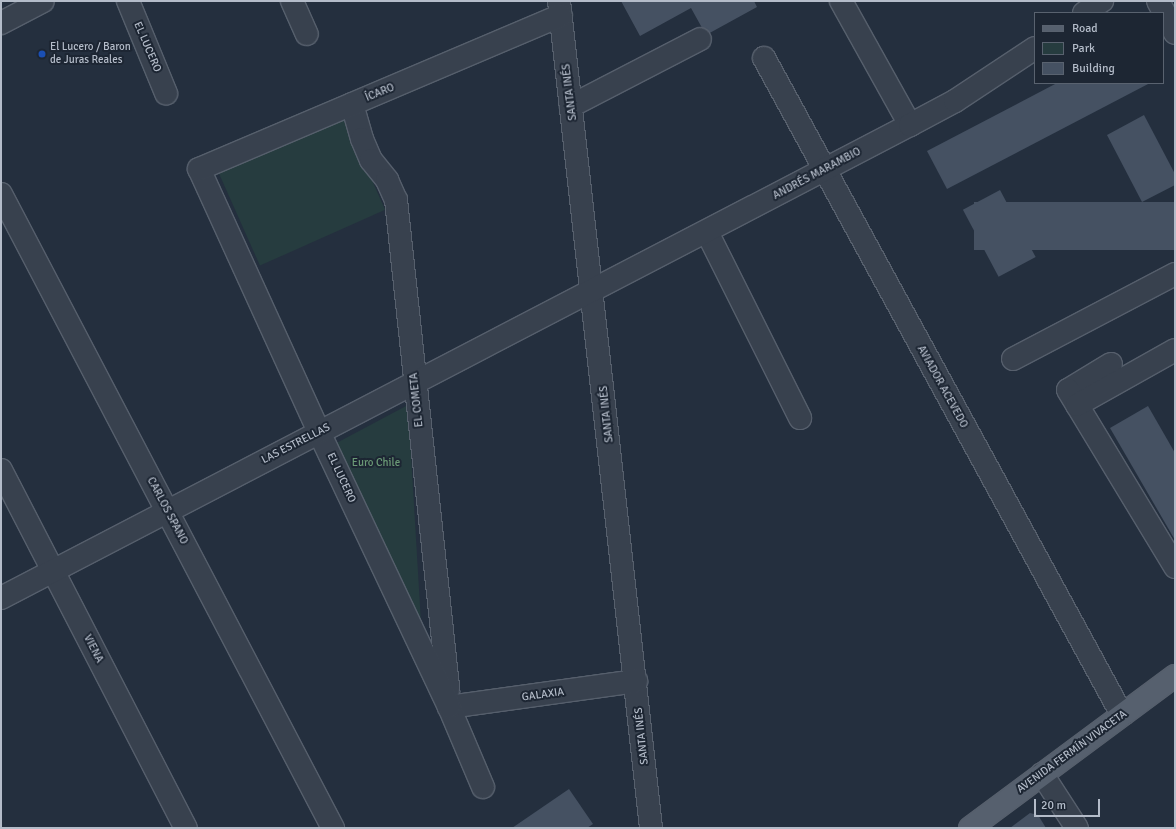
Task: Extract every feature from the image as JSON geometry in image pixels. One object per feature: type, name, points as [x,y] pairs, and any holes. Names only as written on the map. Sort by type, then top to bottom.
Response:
[{"type":"main road","name":"AVENIDA FERMÍN VIVACETA","points":[[970,828],[1175,676]]},
{"type":"street","points":[[1,23],[43,1]]},
{"type":"street","name":"EL LUCERO","points":[[128,1],[166,93]]},
{"type":"street","points":[[292,1],[307,34]]},
{"type":"street","points":[[841,1],[910,125]]},
{"type":"street","points":[[1086,12],[1102,1]]},
{"type":"street","points":[[1158,1],[1164,12]]},
{"type":"street","name":"ÍCARO","points":[[199,169],[352,104],[560,8]]},
{"type":"street","name":"SANTA INÉS","points":[[560,8],[593,292],[651,828]]},
{"type":"street","points":[[1164,12],[1175,33]]},
{"type":"street","points":[[571,106],[700,39]]},
{"type":"street","name":"ANDRÉS MARAMBIO","points":[[593,292],[910,125],[967,93],[1034,49]]},
{"type":"street","name":"AVIADOR ACEVEDO","points":[[764,58],[1122,715]]},
{"type":"street","name":"EL COMETA","points":[[352,104],[362,139],[371,160],[388,180],[396,200],[449,707]]},
{"type":"street","name":"EL LUCERO","points":[[199,169],[319,432],[449,707],[483,787]]},
{"type":"street","name":"CARLOS SPANO","points":[[1,194],[333,828]]},
{"type":"street","points":[[707,232],[800,418]]},
{"type":"street","points":[[1014,359],[1175,274]]},
{"type":"street","name":"LAS ESTRELLAS","points":[[1,598],[319,432],[593,292]]},
{"type":"street","points":[[1077,405],[1175,350]]},
{"type":"street","points":[[1111,364],[1068,390],[1175,567]]},
{"type":"street","name":"VIENA","points":[[1,470],[186,828]]},
{"type":"street","name":"GALAXIA","points":[[449,707],[636,681]]},
{"type":"street","points":[[1042,774],[1077,828]]},
{"type":"green space","points":[[342,113],[385,210],[260,266],[217,169]]},
{"type":"green space","name":"Euro Chile","points":[[408,405],[422,639],[329,447]]},
{"type":"building","points":[[621,1],[754,1],[757,7],[706,35],[691,8],[640,36]]},
{"type":"building","points":[[1055,84],[1148,84],[947,189],[927,151]]},
{"type":"building","points":[[1144,115],[1175,174],[1175,185],[1142,202],[1107,135]]},
{"type":"building","points":[[1000,190],[1036,257],[999,277],[963,210]]},
{"type":"building","points":[[974,202],[1175,202],[1175,250],[974,250]]},
{"type":"building","points":[[1148,406],[1175,453],[1175,540],[1110,428]]},
{"type":"building","points":[[569,789],[593,824],[587,828],[512,828]]},
{"type":"building","points":[[1030,813],[1038,815],[1046,828],[1010,828]]},
{"type":"place","name":"El Lucero / Baron de Juras Reales","points":[[42,54]]}]
